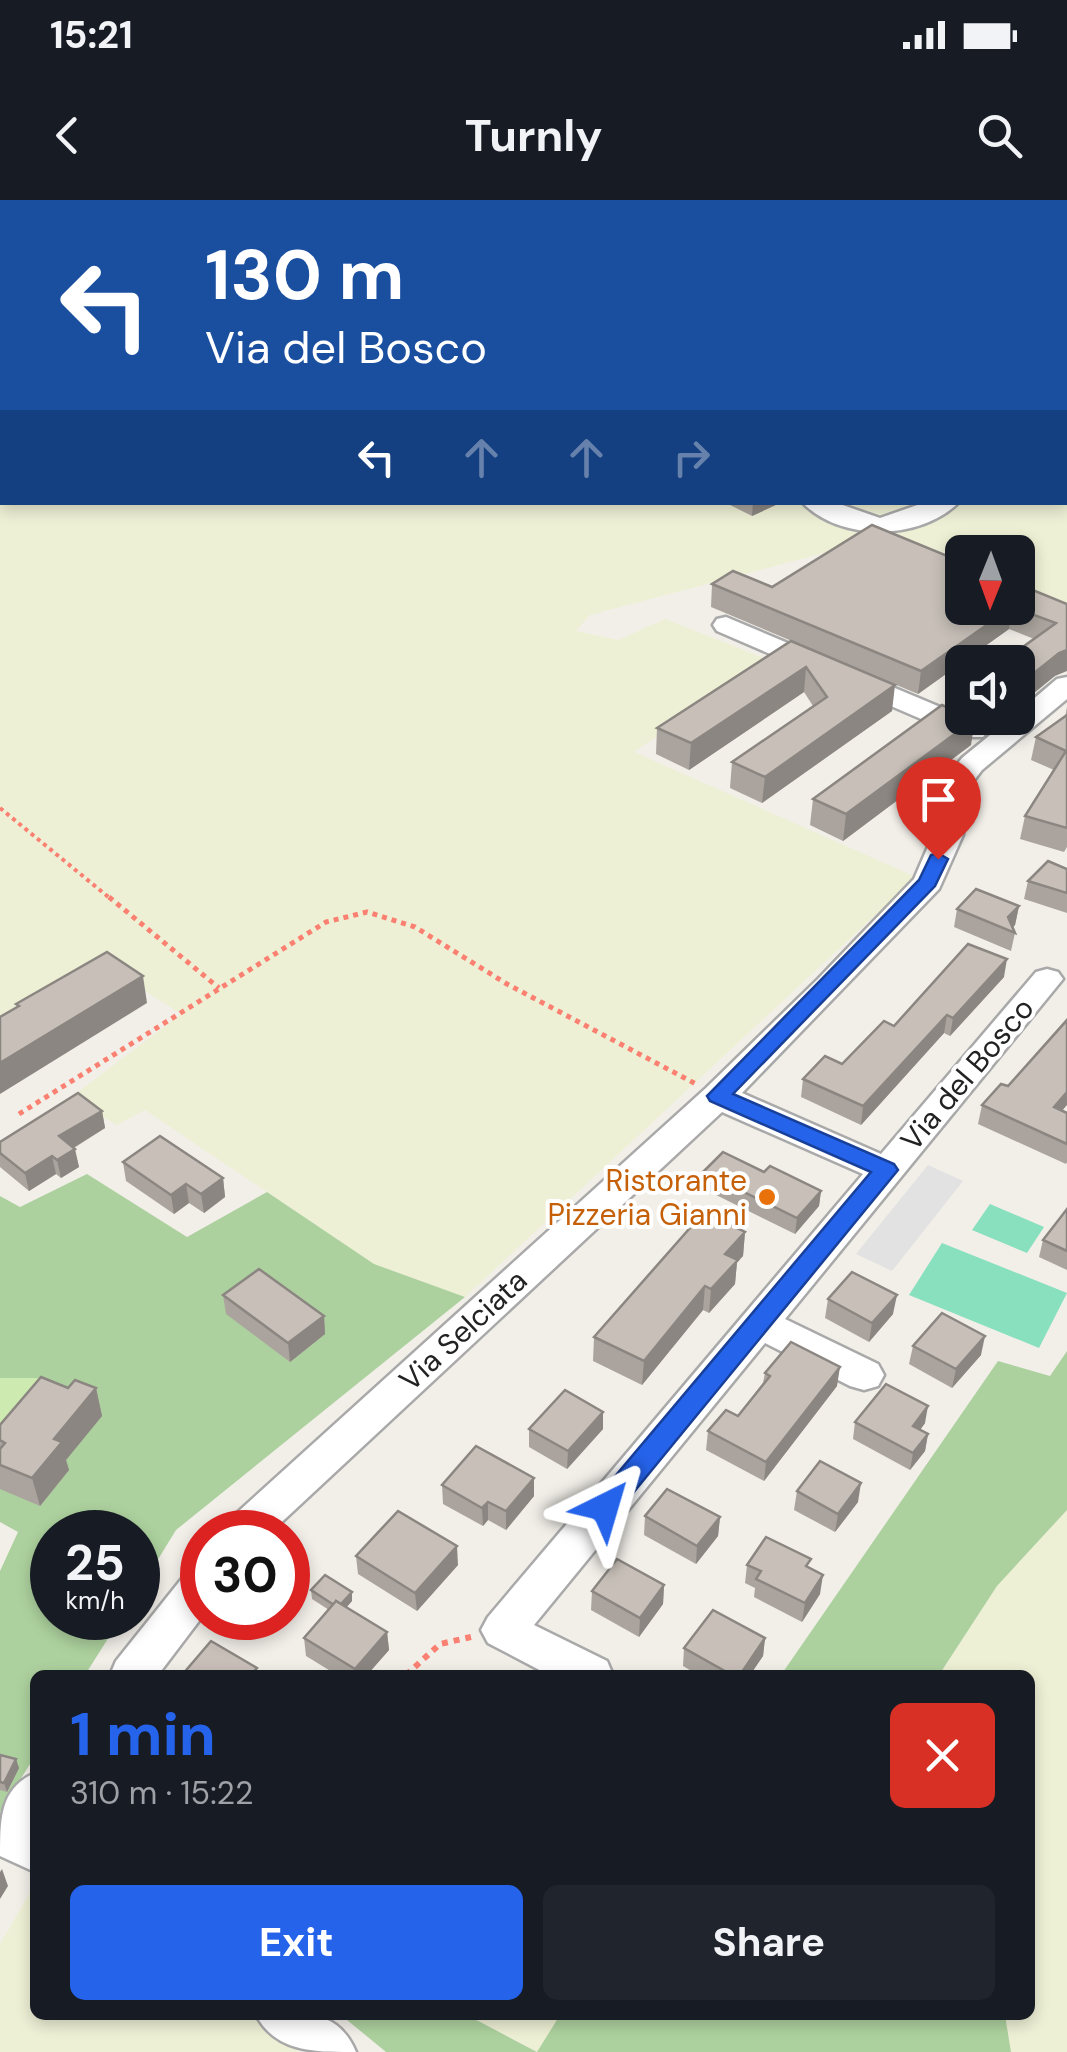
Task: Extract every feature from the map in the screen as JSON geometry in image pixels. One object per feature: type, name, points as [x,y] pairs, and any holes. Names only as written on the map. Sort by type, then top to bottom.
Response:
[{"type":"street","points":[[821,505],[876,529],[904,522],[940,505]]},
{"type":"street","points":[[726,625],[997,742]]},
{"type":"street","name":"Via Selciata","points":[[268,1510],[718,1096],[928,882],[948,835],[955,786],[997,742],[1067,686]]},
{"type":"street","name":"Via del Bosco","points":[[503,1630],[1047,979]]},
{"type":"street","name":"Via del Bosco","points":[[718,1096],[886,1170]]},
{"type":"street","points":[[759,1323],[864,1375]]},
{"type":"street","points":[[136,1670],[180,1614]]},
{"type":"street","points":[[503,1630],[581,1670]]},
{"type":"street","points":[[18,1836],[30,1806]]},
{"type":"street","points":[[288,2020],[330,2052]]},
{"type":"path","points":[[0,808],[219,988]]},
{"type":"path","points":[[19,1114],[326,922],[367,912],[415,928],[508,984],[718,1096]]},
{"type":"path","points":[[411,1670],[440,1644],[503,1630]]},
{"type":"green space","points":[[0,505],[1067,505],[1067,617],[1035,605],[1035,535],[945,535],[945,572],[866,542],[590,615],[576,631],[618,640],[665,619],[769,660],[634,752],[916,877],[465,1297],[374,1264],[145,1110],[117,1125],[70,1098],[181,1014],[97,960],[0,1016]]},
{"type":"green space","points":[[87,1174],[187,1237],[267,1192],[374,1264],[465,1297],[201,1510],[180,1510],[180,1527],[160,1556],[160,1510],[30,1510],[30,1640],[107,1640],[88,1670],[30,1670],[30,1764],[0,1812],[0,1571],[18,1532],[0,1522],[0,1437],[40,1378],[0,1378],[0,1196],[20,1207]]},
{"type":"green space","points":[[990,1204],[1044,1227],[1027,1253],[972,1230]]},
{"type":"green space","points":[[942,1243],[1067,1293],[1039,1348],[909,1295]]},
{"type":"green space","points":[[1067,1351],[1067,1510],[997,1586],[942,1670],[784,1670],[998,1361],[1050,1376]]},
{"type":"green space","points":[[41,1377],[0,1437],[0,1378]]},
{"type":"green space","points":[[1067,1510],[1067,2052],[1011,2052],[1006,2020],[1035,2020],[1035,1670],[942,1670],[997,1586]]},
{"type":"green space","points":[[30,1893],[30,2020],[257,2020],[299,2052],[0,2052],[0,1944]]},
{"type":"green space","points":[[347,2020],[476,2020],[537,2052],[386,2052]]},
{"type":"green space","points":[[477,2020],[557,2020],[538,2052]]},
{"type":"green space","points":[[557,2020],[1006,2020],[1011,2052],[537,2052]]},
{"type":"shaded area","points":[[928,1165],[963,1181],[892,1271],[856,1254]]},
{"type":"building","points":[[872,525],[945,555],[945,625],[987,625],[958,645],[945,645],[945,654],[921,671],[712,584],[733,571],[772,587]]},
{"type":"building","points":[[1035,591],[1067,604],[1067,650],[1035,672],[1035,645],[1026,645],[1056,623],[1035,615]]},
{"type":"building","points":[[791,641],[895,685],[765,777],[732,762],[827,697],[806,667],[691,743],[657,728]]},
{"type":"building","points":[[945,706],[945,735],[953,735],[846,814],[813,799]]},
{"type":"building","points":[[1067,715],[1067,828],[1025,816],[1066,751],[1036,737]]},
{"type":"building","points":[[1048,861],[1067,869],[1067,893],[1028,881]]},
{"type":"building","points":[[976,889],[1019,906],[1008,917],[1015,933],[957,909]]},
{"type":"building","points":[[968,944],[1007,959],[953,1018],[947,1015],[863,1106],[803,1079],[825,1056],[842,1064],[884,1021],[894,1026]]},
{"type":"building","points":[[107,952],[143,976],[0,1063],[0,1017]]},
{"type":"building","points":[[1067,1020],[1067,1092],[1054,1107],[1067,1113],[1067,1144],[982,1105],[1001,1084],[1008,1086]]},
{"type":"building","points":[[78,1093],[102,1111],[59,1136],[75,1149],[57,1160],[52,1156],[25,1173],[0,1153],[0,1142]]},
{"type":"building","points":[[160,1136],[223,1178],[201,1194],[186,1184],[171,1195],[123,1162]]},
{"type":"building","points":[[723,1152],[764,1172],[770,1166],[821,1191],[797,1218],[703,1172]]},
{"type":"building","points":[[1067,1209],[1067,1251],[1043,1240]]},
{"type":"building","points":[[704,1212],[745,1232],[725,1254],[738,1260],[711,1289],[705,1286],[644,1361],[594,1337]]},
{"type":"building","points":[[259,1269],[324,1316],[288,1343],[223,1295]]},
{"type":"building","points":[[852,1272],[897,1295],[872,1323],[828,1299]]},
{"type":"building","points":[[942,1313],[985,1336],[956,1369],[913,1346]]},
{"type":"building","points":[[791,1342],[840,1367],[766,1462],[708,1431],[726,1410],[738,1416],[770,1376],[765,1373]]},
{"type":"building","points":[[41,1377],[68,1388],[75,1380],[96,1388],[54,1439],[62,1442],[32,1478],[0,1465],[0,1449],[5,1443],[0,1440],[0,1425]]},
{"type":"building","points":[[886,1384],[928,1406],[913,1426],[928,1434],[913,1453],[855,1422]]},
{"type":"building","points":[[565,1390],[603,1412],[568,1451],[529,1429]]},
{"type":"building","points":[[476,1446],[534,1478],[506,1511],[488,1502],[482,1508],[442,1485]]},
{"type":"building","points":[[820,1461],[861,1483],[838,1514],[797,1491]]},
{"type":"building","points":[[667,1489],[720,1517],[697,1546],[645,1516]]},
{"type":"building","points":[[398,1511],[457,1546],[415,1593],[356,1556]]},
{"type":"building","points":[[766,1537],[811,1559],[806,1566],[823,1575],[805,1603],[756,1579],[761,1571],[747,1565]]},
{"type":"building","points":[[617,1559],[664,1585],[640,1618],[592,1591]]},
{"type":"building","points":[[325,1575],[352,1592],[341,1604],[336,1601],[334,1605],[311,1590]]},
{"type":"building","points":[[336,1601],[387,1632],[355,1669],[307,1640],[310,1631]]},
{"type":"building","points":[[713,1610],[765,1638],[743,1670],[723,1670],[684,1648]]},
{"type":"building","points":[[211,1641],[257,1668],[255,1670],[186,1670]]},
{"type":"building","points":[[0,1755],[16,1759],[4,1783],[0,1782]]},
{"type":"place","name":"Ristorante Pizzeria Gianni","points":[[767,1197]]},
{"type":"route","points":[[605,1507],[886,1170],[718,1096],[928,882],[938,859]]}]
